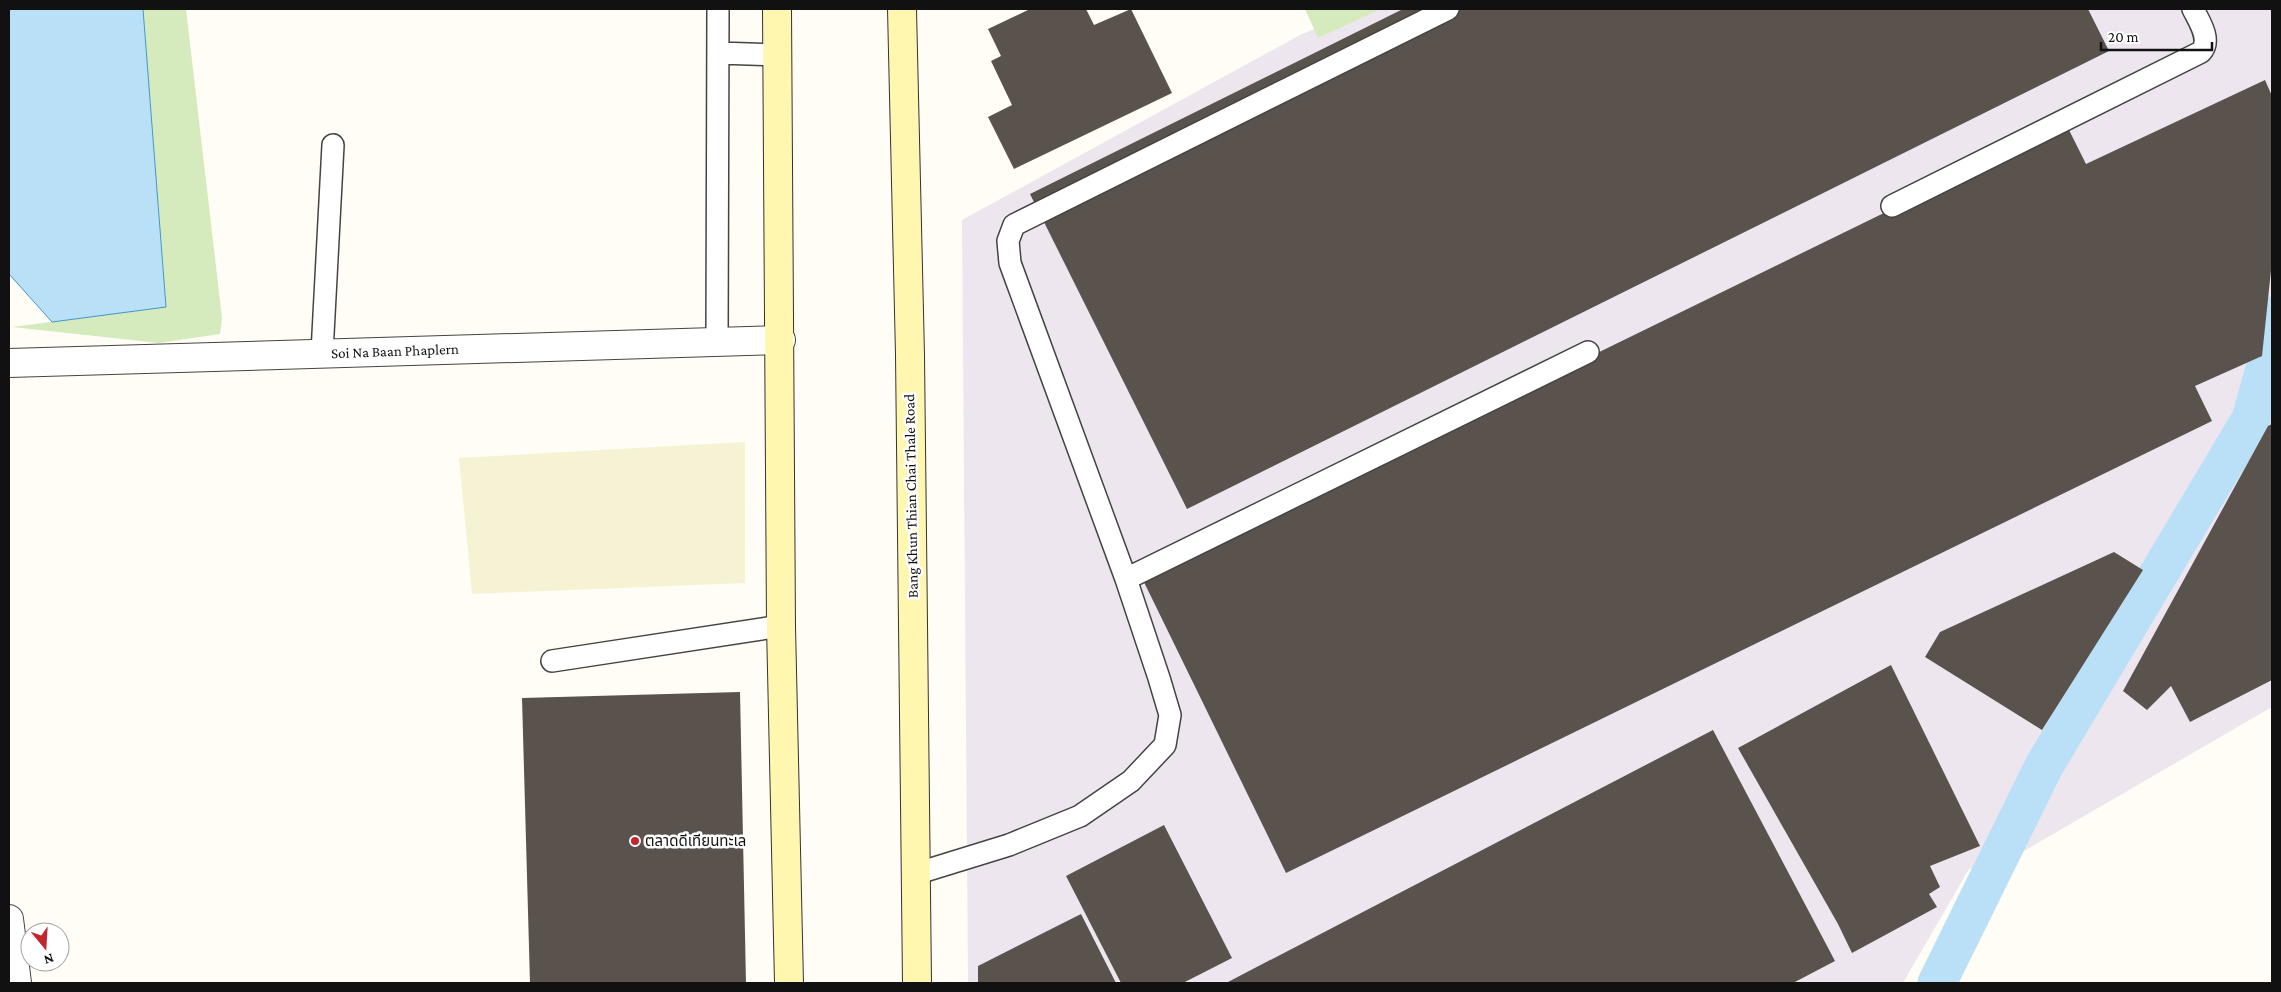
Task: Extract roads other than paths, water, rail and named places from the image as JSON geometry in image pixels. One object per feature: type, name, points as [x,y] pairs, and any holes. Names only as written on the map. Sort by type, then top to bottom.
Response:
[{"type":"main road","points":[[777,9],[781,340],[781,626],[789,983]]},
{"type":"main road","name":"Bang Khun Thian Chai Thale Road","points":[[902,9],[910,355],[917,983]]},
{"type":"street","name":"Soi Na Baan Phaplern","points":[[9,363],[781,340]]},
{"type":"street","points":[[9,919],[17,983]]},
{"type":"lane","points":[[717,341],[718,9]]},
{"type":"lane","points":[[915,874],[1009,845],[1080,816],[1131,781],[1165,745],[1170,716],[1126,579],[1010,263],[1008,241],[1014,225],[1448,9]]},
{"type":"lane","points":[[1892,206],[2200,52],[2206,43],[2205,36],[2193,9]]},
{"type":"lane","points":[[718,53],[777,55]]},
{"type":"lane","points":[[322,353],[332,145]]},
{"type":"lane","points":[[1126,579],[1588,352]]},
{"type":"lane","points":[[552,662],[781,626]]},
{"type":"water","points":[[9,9],[143,9],[166,307],[52,322],[9,274]]},
{"type":"waterway","points":[[1937,983],[2044,766],[2251,419],[2266,365],[2272,316]]},
{"type":"place","name":"ตลาดดีเทียนทะเล","points":[[635,841]]}]
